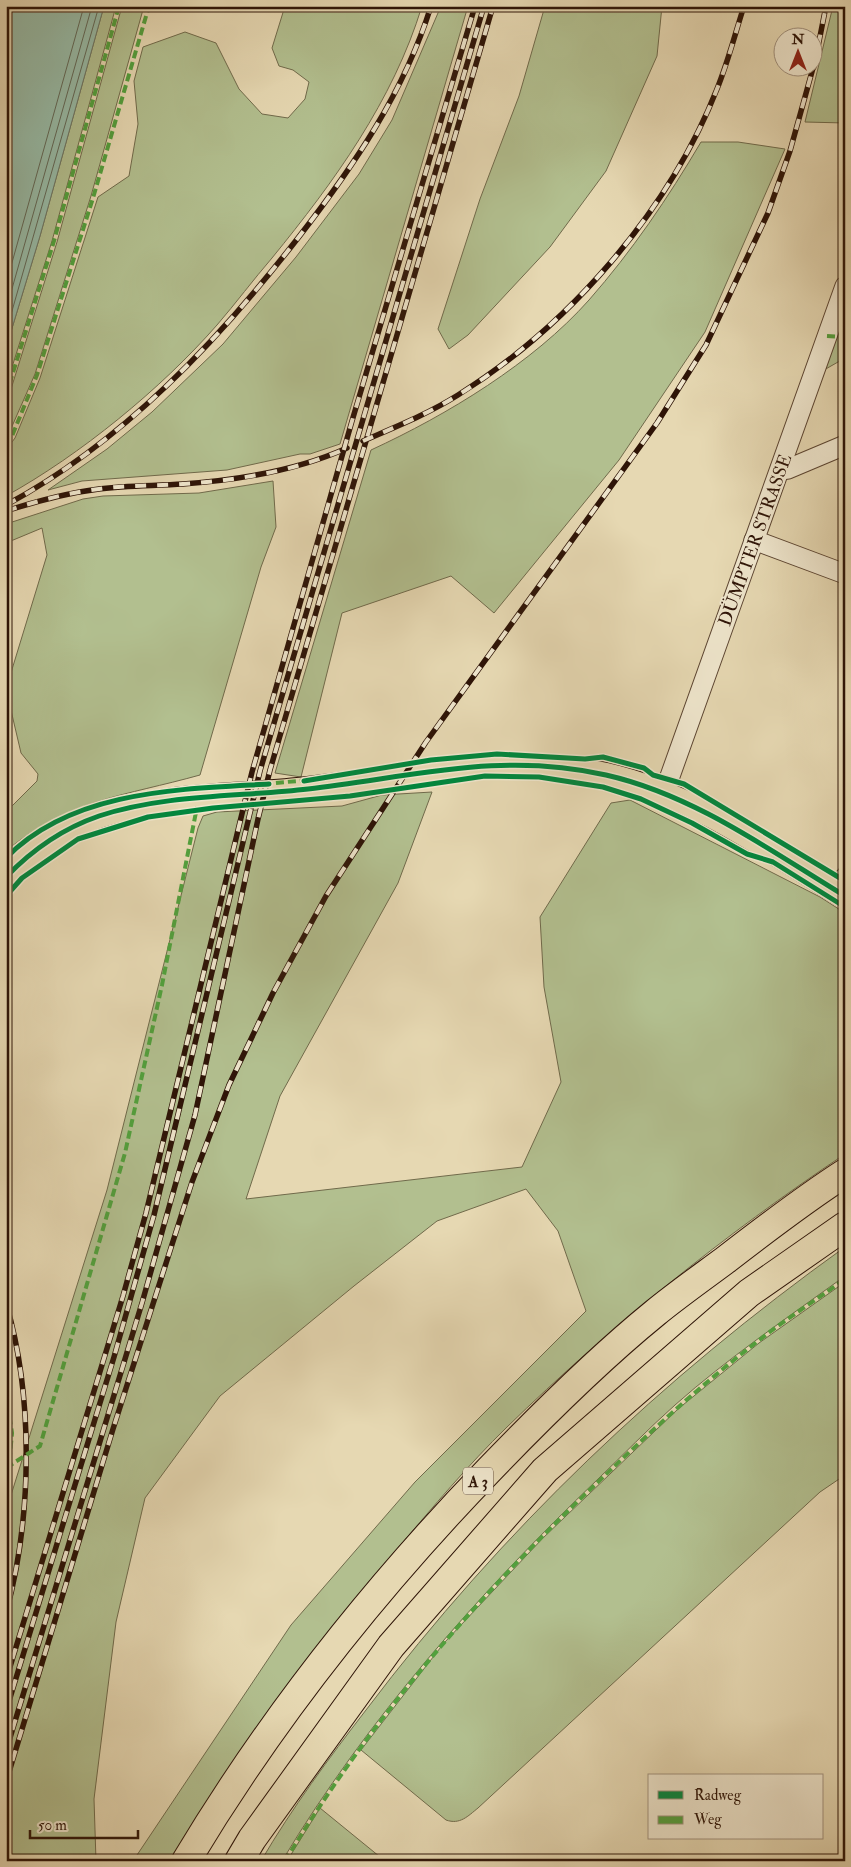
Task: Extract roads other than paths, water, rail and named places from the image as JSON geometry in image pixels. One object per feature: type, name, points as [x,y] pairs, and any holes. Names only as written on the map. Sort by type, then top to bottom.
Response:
[{"type":"highway","name":"A 3","points":[[186,1861],[214,1813],[271,1730],[368,1604],[440,1521],[504,1454],[576,1383],[654,1315],[808,1197],[845,1173]]},
{"type":"highway","name":"A 3","points":[[205,1861],[224,1828],[282,1744],[378,1614],[452,1530],[584,1394],[666,1324],[817,1210],[845,1192]]},
{"type":"highway","name":"A 3","points":[[239,1861],[252,1839],[392,1646],[544,1470],[749,1293],[845,1226]]},
{"type":"main road","points":[[6,877],[40,847],[68,830],[106,814],[158,803],[308,789],[432,770],[507,764],[562,766],[609,776],[664,793],[692,805],[842,888]]},
{"type":"street","name":"DÜMPTER STRASSE","points":[[664,793],[754,540],[781,470],[845,286]]},
{"type":"street","points":[[781,470],[788,469],[845,445]]},
{"type":"street","points":[[754,540],[845,574]]},
{"type":"water","points":[[6,6],[104,6],[40,236],[6,348]]},
{"type":"railway","points":[[6,505],[49,480],[90,451],[128,420],[166,387],[235,315],[298,238],[338,184],[375,128],[407,69],[431,6]]},
{"type":"railway","points":[[6,1680],[123,1296],[146,1213],[252,772],[352,421],[475,6]]},
{"type":"railway","points":[[6,1711],[114,1357],[154,1215],[260,771],[484,6]]},
{"type":"railway","points":[[6,1751],[142,1303],[195,1115],[270,770],[493,6]]},
{"type":"railway","points":[[363,441],[435,408],[499,367],[539,335],[576,300],[611,262],[643,221],[672,179],[697,134],[721,79],[744,6]]},
{"type":"railway","points":[[822,28],[826,6]]},
{"type":"railway","points":[[6,1782],[113,1429],[192,1182],[229,1085],[273,993],[326,896],[426,742],[657,423],[706,345],[768,213],[790,151],[810,78]]},
{"type":"railway","points":[[6,511],[52,498],[87,491],[246,477],[308,463],[347,448]]},
{"type":"railway","points":[[6,1303],[15,1340],[21,1378],[26,1458],[21,1538],[15,1576],[6,1613]]}]
